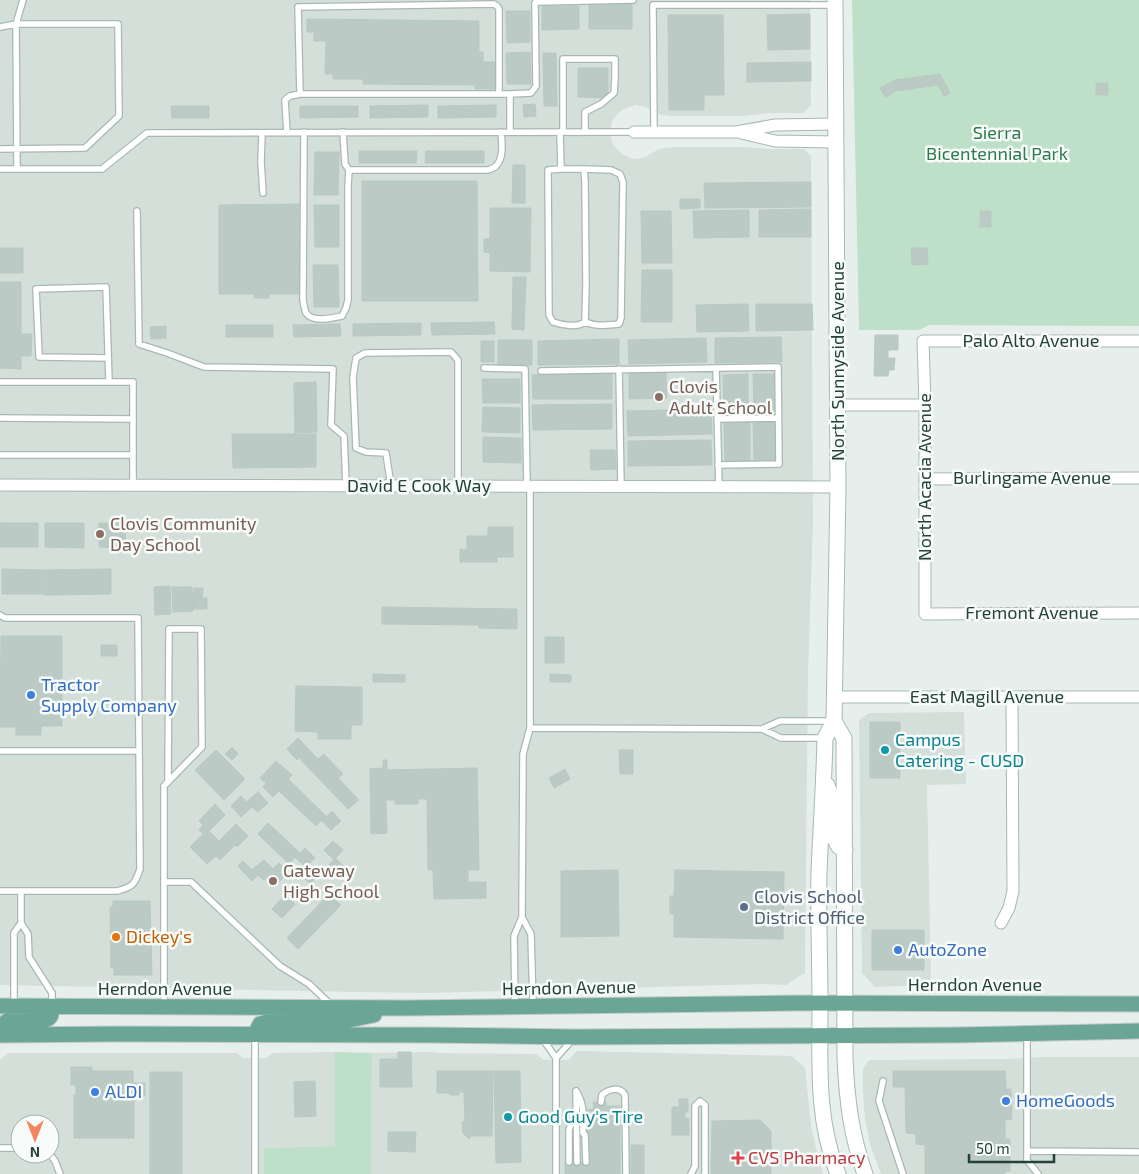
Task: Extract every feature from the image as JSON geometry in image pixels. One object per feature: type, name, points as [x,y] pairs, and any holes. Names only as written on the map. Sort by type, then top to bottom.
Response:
[{"type":"main road","name":"North Sunnyside Avenue","points":[[835,2],[838,405],[835,698],[834,721],[825,738],[819,872],[819,1059],[823,1114],[830,1150],[838,1174]]},
{"type":"main road","name":"North Sunnyside Avenue","points":[[834,721],[844,738],[845,1067],[849,1113],[865,1174]]},
{"type":"main road","points":[[824,776],[834,805],[833,836],[839,847],[844,848]]},
{"type":"main road","name":"Herndon Avenue","points":[[7,1006],[515,1008],[798,1003],[1139,1004]]},
{"type":"main road","points":[[0,1028],[7,1021],[46,1020],[52,1014],[52,1007]]},
{"type":"main road","points":[[255,1034],[260,1024],[271,1021],[344,1020],[407,1008]]},
{"type":"main road","points":[[0,1035],[255,1034],[574,1037],[957,1035],[1139,1031]]},
{"type":"street","points":[[634,132],[736,132],[775,124],[836,124]]},
{"type":"street","points":[[736,132],[775,141],[836,142]]},
{"type":"street","name":"Palo Alto Avenue","points":[[923,341],[1139,341]]},
{"type":"street","name":"North Acacia Avenue","points":[[923,341],[925,405],[925,614]]},
{"type":"street","points":[[838,405],[925,405]]},
{"type":"street","name":"Burlingame Avenue","points":[[925,479],[1139,478]]},
{"type":"street","name":"David E Cook Way","points":[[0,485],[838,487]]},
{"type":"street","name":"Fremont Avenue","points":[[925,614],[1139,613]]},
{"type":"street","name":"East Magill Avenue","points":[[835,698],[1139,697]]},
{"type":"street","points":[[1001,923],[1009,908],[1013,891],[1012,698]]},
{"type":"lane","points":[[17,169],[16,24],[23,0]]},
{"type":"lane","points":[[286,133],[286,100],[290,96],[300,94],[531,93],[536,86],[536,2],[633,0]]},
{"type":"lane","points":[[654,132],[653,5],[835,2]]},
{"type":"lane","points":[[300,94],[298,8],[494,4],[499,9],[499,94]]},
{"type":"lane","points":[[0,27],[16,24],[118,24],[118,116],[85,148],[0,149]]},
{"type":"lane","points":[[561,169],[563,59],[615,59],[614,93],[601,104],[585,112],[585,132]]},
{"type":"lane","points":[[510,94],[510,132]]},
{"type":"lane","points":[[304,132],[303,300],[307,313],[313,318],[331,319],[342,316],[348,300],[348,185],[350,170],[345,164],[343,132]]},
{"type":"lane","points":[[350,170],[488,170],[496,166],[500,158],[502,132]]},
{"type":"lane","points":[[0,170],[102,169],[147,133],[634,132]]},
{"type":"lane","points":[[262,133],[262,193]]},
{"type":"lane","points":[[584,169],[585,322]]},
{"type":"lane","points":[[584,169],[611,170],[620,174],[623,182],[621,318],[619,324],[601,326],[585,322],[581,324],[561,324],[553,322],[549,315],[548,170],[584,169]]},
{"type":"lane","points":[[137,211],[139,344],[204,367],[333,368],[332,425],[344,436],[346,486]]},
{"type":"lane","points":[[108,358],[39,356],[36,289],[106,287],[109,382]]},
{"type":"lane","points":[[391,486],[386,453],[366,452],[356,448],[353,378],[356,358],[365,352],[451,352],[458,360],[458,486]]},
{"type":"lane","points":[[541,371],[778,367],[779,464],[718,465]]},
{"type":"lane","points":[[484,368],[525,369],[530,728],[523,754],[522,917],[514,936],[515,1008]]},
{"type":"lane","points":[[716,368],[719,486]]},
{"type":"lane","points":[[619,370],[621,486]]},
{"type":"lane","points":[[0,382],[133,382],[134,486]]},
{"type":"lane","points":[[0,418],[133,419]]},
{"type":"lane","points":[[717,419],[778,418]]},
{"type":"lane","points":[[0,455],[133,455]]},
{"type":"lane","points":[[0,615],[5,618],[138,618],[140,870],[137,880],[129,888],[117,891],[0,891]]},
{"type":"lane","points":[[164,1007],[164,786],[202,748],[201,629],[169,629],[168,781]]},
{"type":"lane","points":[[530,728],[762,729],[780,721],[834,721]]},
{"type":"lane","points":[[762,729],[781,738],[825,738]]},
{"type":"lane","points":[[0,751],[139,751]]},
{"type":"lane","points":[[165,882],[191,882],[280,966],[309,984],[334,1008]]},
{"type":"lane","points":[[21,891],[21,923],[28,934],[29,957],[52,993],[52,1007]]},
{"type":"lane","points":[[522,917],[531,934],[533,1007]]},
{"type":"lane","points":[[7,1006],[14,933],[21,923]]},
{"type":"lane","points":[[1027,1033],[1027,1160],[1038,1174]]},
{"type":"lane","points":[[254,1174],[255,1034]]},
{"type":"lane","points":[[541,1036],[556,1058],[556,1174]]},
{"type":"lane","points":[[556,1058],[574,1037]]},
{"type":"lane","points":[[883,1081],[879,1101],[903,1174]]},
{"type":"lane","points":[[601,1102],[602,1095],[607,1091],[620,1090],[624,1092],[626,1174]]},
{"type":"lane","points":[[569,1162],[570,1130],[576,1106],[576,1091],[583,1107],[582,1162],[576,1106]]},
{"type":"lane","points":[[690,1174],[695,1166],[695,1106],[700,1101],[705,1105],[705,1174]]},
{"type":"lane","points":[[1027,1151],[1139,1152]]},
{"type":"shaded area","points":[[0,0],[810,0],[811,105],[803,113],[769,113],[744,116],[669,116],[636,105],[618,113],[612,122],[610,132],[612,142],[622,154],[637,159],[659,149],[678,147],[804,149],[811,156],[813,523],[808,671],[805,973],[786,985],[429,993],[0,985]]},
{"type":"shaded area","points":[[964,712],[966,784],[927,785],[931,985],[875,987],[862,973],[859,720],[869,713]]},
{"type":"shaded area","points":[[577,1051],[792,1056],[805,1068],[811,1125],[823,1174],[371,1174],[372,1053],[536,1054],[544,1060],[569,1060]]},
{"type":"shaded area","points":[[335,1052],[335,1146],[265,1148],[264,1174],[0,1174],[0,1060],[8,1053],[237,1053],[243,1058],[266,1058],[273,1053]]},
{"type":"shaded area","points":[[1139,1057],[1139,1174],[881,1174],[870,1144],[865,1119],[863,1069],[869,1060]]},
{"type":"green space","name":"Sierra Bicentennial Park","points":[[852,0],[1139,0],[1139,326],[929,325],[919,330],[859,330]]},
{"type":"green space","points":[[335,1052],[372,1053],[371,1174],[264,1174],[264,1148],[335,1146]]},
{"type":"building","points":[[632,4],[632,29],[589,29],[589,5]]},
{"type":"building","points":[[542,6],[579,6],[579,29],[542,30]]},
{"type":"building","points":[[506,11],[530,11],[530,42],[507,43]]},
{"type":"building","points":[[810,14],[810,49],[768,50],[767,15]]},
{"type":"building","points":[[668,15],[723,15],[724,95],[704,95],[704,110],[669,110]]},
{"type":"building","points":[[307,19],[479,21],[479,52],[483,52],[483,62],[496,62],[496,89],[475,89],[475,85],[363,84],[363,79],[333,79],[333,74],[325,74],[326,41],[314,41],[314,32],[307,32]]},
{"type":"building","points":[[530,52],[531,84],[507,84],[506,53]]},
{"type":"building","points":[[543,53],[556,53],[557,106],[544,106]]},
{"type":"building","points":[[811,62],[811,81],[747,82],[747,63]]},
{"type":"building","points":[[578,68],[608,68],[608,98],[578,97]]},
{"type":"building","points":[[940,74],[950,93],[944,96],[938,85],[896,91],[885,97],[880,88],[895,80]]},
{"type":"building","points":[[1096,83],[1108,83],[1108,95],[1096,95]]},
{"type":"building","points":[[535,104],[536,116],[524,117],[523,105]]},
{"type":"building","points":[[428,105],[428,117],[370,118],[370,106]]},
{"type":"building","points":[[496,105],[496,117],[438,118],[438,106]]},
{"type":"building","points":[[171,106],[209,106],[209,118],[172,118]]},
{"type":"building","points":[[300,106],[358,106],[358,117],[300,118]]},
{"type":"building","points":[[359,151],[417,151],[416,163],[359,163]]},
{"type":"building","points":[[426,151],[484,151],[484,163],[425,163]]},
{"type":"building","points":[[315,152],[339,152],[338,195],[314,195]]},
{"type":"building","points":[[513,165],[525,165],[525,203],[512,203]]},
{"type":"building","points":[[362,181],[477,181],[478,301],[362,301]]},
{"type":"building","points":[[811,182],[811,207],[705,208],[704,183]]},
{"type":"building","points":[[680,199],[700,199],[700,208],[680,209]]},
{"type":"building","points":[[299,204],[299,294],[269,294],[269,298],[254,298],[254,294],[219,294],[219,205]]},
{"type":"building","points":[[314,205],[339,205],[339,247],[315,247]]},
{"type":"building","points":[[490,208],[531,208],[530,272],[490,271],[490,253],[484,252],[484,239],[490,239]]},
{"type":"building","points":[[811,209],[811,237],[759,237],[759,210]]},
{"type":"building","points":[[749,210],[749,237],[694,238],[693,211]]},
{"type":"building","points":[[641,211],[671,211],[672,263],[642,263]]},
{"type":"building","points":[[980,211],[991,211],[991,227],[980,227]]},
{"type":"building","points":[[0,248],[23,248],[23,273],[0,273]]},
{"type":"building","points":[[911,248],[927,248],[928,264],[912,265]]},
{"type":"building","points":[[313,265],[338,265],[339,307],[314,307]]},
{"type":"building","points":[[642,270],[672,270],[672,322],[641,322]]},
{"type":"building","points":[[513,277],[526,277],[524,330],[512,329]]},
{"type":"building","points":[[0,282],[21,282],[21,334],[32,334],[31,356],[21,356],[21,369],[0,368]]},
{"type":"building","points":[[748,304],[749,331],[697,332],[696,305]]},
{"type":"building","points":[[756,304],[812,304],[813,330],[756,331]]},
{"type":"building","points":[[494,322],[495,334],[432,335],[431,323]]},
{"type":"building","points":[[421,323],[421,335],[353,336],[353,324]]},
{"type":"building","points":[[340,324],[341,336],[294,337],[293,325]]},
{"type":"building","points":[[226,325],[273,325],[273,337],[226,337]]},
{"type":"building","points":[[166,326],[166,338],[151,339],[150,327]]},
{"type":"building","points":[[875,335],[898,335],[898,350],[888,350],[888,358],[895,358],[894,370],[889,370],[888,376],[874,376]]},
{"type":"building","points":[[781,337],[782,362],[715,363],[715,338]]},
{"type":"building","points":[[706,338],[707,362],[629,364],[628,340]]},
{"type":"building","points":[[619,339],[619,364],[538,365],[538,341]]},
{"type":"building","points":[[498,340],[532,340],[532,365],[498,365]]},
{"type":"building","points":[[481,341],[494,341],[494,362],[481,362]]},
{"type":"building","points":[[666,373],[667,398],[629,399],[629,374]]},
{"type":"building","points":[[612,374],[612,399],[533,399],[532,375]]},
{"type":"building","points":[[748,374],[748,413],[724,413],[723,375]]},
{"type":"building","points":[[753,374],[778,374],[779,412],[754,413]]},
{"type":"building","points":[[482,379],[520,379],[520,403],[483,403]]},
{"type":"building","points":[[316,382],[317,432],[295,433],[294,383]]},
{"type":"building","points":[[612,404],[612,429],[533,430],[532,405]]},
{"type":"building","points":[[483,407],[520,408],[520,433],[482,432]]},
{"type":"building","points":[[711,409],[712,434],[628,436],[627,411]]},
{"type":"building","points":[[750,422],[750,461],[725,462],[724,423]]},
{"type":"building","points":[[753,422],[780,422],[780,461],[754,461]]},
{"type":"building","points":[[232,434],[316,434],[316,467],[233,468]]},
{"type":"building","points":[[483,437],[521,438],[521,463],[483,462]]},
{"type":"building","points":[[711,440],[712,465],[628,466],[628,441]]},
{"type":"building","points":[[590,450],[615,450],[616,469],[591,470]]},
{"type":"building","points":[[0,523],[38,523],[38,547],[0,547]]},
{"type":"building","points":[[45,523],[84,523],[84,548],[45,547]]},
{"type":"building","points":[[99,523],[126,523],[125,548],[99,547]]},
{"type":"building","points":[[488,527],[513,527],[513,557],[497,557],[497,562],[460,562],[460,549],[467,550],[467,536],[488,536]]},
{"type":"building","points":[[2,569],[42,570],[42,594],[2,594]]},
{"type":"building","points":[[111,569],[111,594],[43,595],[43,570]]},
{"type":"building","points":[[170,586],[171,614],[155,615],[154,587]]},
{"type":"building","points":[[172,587],[192,587],[193,611],[173,612]]},
{"type":"building","points":[[194,588],[203,588],[202,598],[207,598],[207,609],[193,609]]},
{"type":"building","points":[[382,607],[517,609],[517,629],[479,628],[479,625],[382,624]]},
{"type":"building","name":"Tractor Supply Company","points":[[1,636],[62,636],[62,726],[41,726],[41,735],[16,735],[16,727],[0,727]]},
{"type":"building","points":[[545,637],[564,637],[564,663],[545,663]]},
{"type":"building","points":[[101,645],[117,645],[117,656],[101,656]]},
{"type":"building","points":[[373,674],[405,675],[405,682],[373,682]]},
{"type":"building","points":[[550,674],[571,675],[571,682],[550,682]]},
{"type":"building","points":[[296,686],[362,687],[362,725],[351,725],[351,739],[318,739],[318,732],[295,731]]},
{"type":"building","name":"Campus Catering - CUSD","points":[[870,722],[900,722],[900,778],[870,778]]},
{"type":"building","points":[[298,738],[318,759],[324,754],[343,774],[338,778],[359,800],[348,809],[299,758],[297,760],[287,749]]},
{"type":"building","points":[[232,747],[238,754],[232,760],[225,754]]},
{"type":"building","points":[[216,750],[245,779],[224,800],[195,770]]},
{"type":"building","points":[[619,750],[633,750],[633,774],[620,774]]},
{"type":"building","points":[[383,760],[387,760],[387,770],[477,768],[479,870],[468,870],[468,882],[486,882],[486,898],[434,899],[433,870],[428,870],[427,799],[418,799],[418,804],[395,804],[395,800],[386,800],[387,833],[371,834],[370,769],[383,768]]},
{"type":"building","points":[[276,761],[292,775],[288,779],[326,816],[316,826],[279,791],[273,797],[263,787],[266,783],[260,778]]},
{"type":"building","points":[[565,769],[570,779],[554,788],[549,778]]},
{"type":"building","points":[[258,792],[268,803],[258,812],[252,807],[241,817],[231,806],[241,796],[246,802]]},
{"type":"building","points":[[215,804],[225,815],[205,835],[199,830],[203,825],[199,821]]},
{"type":"building","points":[[332,811],[341,821],[331,830],[322,821]]},
{"type":"building","points":[[268,823],[300,853],[305,848],[315,858],[306,867],[295,857],[289,864],[258,834]]},
{"type":"building","points":[[236,824],[248,836],[237,847],[235,845],[220,860],[216,856],[207,864],[190,847],[203,834],[205,835],[209,831],[219,841]]},
{"type":"building","points":[[333,841],[343,850],[334,860],[324,850]]},
{"type":"building","points":[[335,858],[346,868],[336,878],[326,868]]},
{"type":"building","points":[[264,860],[273,869],[279,863],[288,873],[278,883],[270,874],[264,880],[258,875],[252,881],[238,866],[243,861],[252,870]]},
{"type":"building","points":[[308,866],[318,875],[310,884],[300,874]]},
{"type":"building","points":[[618,870],[619,936],[561,937],[561,871]]},
{"type":"building","points":[[675,870],[784,872],[783,939],[674,937],[674,914],[670,914],[670,896],[674,896]]},
{"type":"building","points":[[329,894],[341,905],[298,949],[287,938]]},
{"type":"building","points":[[285,895],[295,904],[282,918],[272,909]]},
{"type":"building","points":[[113,901],[150,901],[152,975],[114,975],[114,968],[111,968],[110,907],[113,907]]},
{"type":"building","name":"AutoZone","points":[[872,930],[924,930],[924,970],[872,970]]},
{"type":"building","points":[[398,1052],[411,1052],[412,1087],[380,1087],[380,1059],[398,1059]]},
{"type":"building","points":[[71,1067],[92,1067],[92,1071],[133,1071],[133,1083],[145,1083],[145,1096],[134,1096],[134,1138],[74,1138],[74,1095],[76,1095],[76,1085],[71,1085]]},
{"type":"building","points":[[437,1071],[493,1071],[492,1136],[471,1136],[469,1139],[462,1132],[462,1122],[465,1122],[464,1092],[459,1092],[459,1095],[437,1093]]},
{"type":"building","name":"Good Guy's Tire","points":[[494,1071],[520,1071],[521,1162],[496,1163]]},
{"type":"building","points":[[893,1071],[1005,1071],[1006,1089],[1011,1089],[1012,1119],[1005,1120],[1005,1139],[1010,1139],[1010,1171],[1005,1171],[1005,1174],[925,1174],[925,1145],[916,1144],[916,1134],[906,1133],[905,1087],[893,1087]]},
{"type":"building","points":[[150,1072],[182,1072],[182,1174],[150,1174]]},
{"type":"building","points":[[315,1081],[316,1116],[295,1117],[294,1082]]},
{"type":"building","points":[[679,1099],[688,1099],[688,1112],[685,1112],[685,1118],[689,1119],[689,1135],[672,1135],[672,1107],[679,1107]]},
{"type":"building","points":[[593,1102],[606,1102],[606,1106],[620,1106],[620,1174],[565,1174],[565,1162],[587,1162],[585,1119],[587,1119],[586,1110],[594,1109]]},
{"type":"building","name":"CVS Pharmacy","points":[[760,1120],[771,1131],[771,1174],[711,1174],[712,1121]]},
{"type":"building","points":[[388,1132],[416,1132],[415,1152],[388,1151]]},
{"type":"building","points":[[631,1145],[644,1145],[644,1174],[631,1174]]},
{"type":"place","name":"Clovis Adult School","points":[[659,397]]},
{"type":"place","name":"Clovis Community Day School","points":[[100,534]]},
{"type":"place","name":"Tractor Supply Company","points":[[31,695]]},
{"type":"place","name":"Campus Catering - CUSD","points":[[885,750]]},
{"type":"place","name":"Gateway High School","points":[[273,881]]},
{"type":"place","name":"Clovis School District Office","points":[[744,907]]},
{"type":"place","name":"Dickey's","points":[[116,937]]},
{"type":"place","name":"AutoZone","points":[[898,950]]},
{"type":"place","name":"ALDI","points":[[95,1092]]},
{"type":"place","name":"HomeGoods","points":[[1006,1101]]},
{"type":"place","name":"Good Guy's Tire","points":[[508,1117]]},
{"type":"place","name":"CVS Pharmacy","points":[[738,1158]]}]
